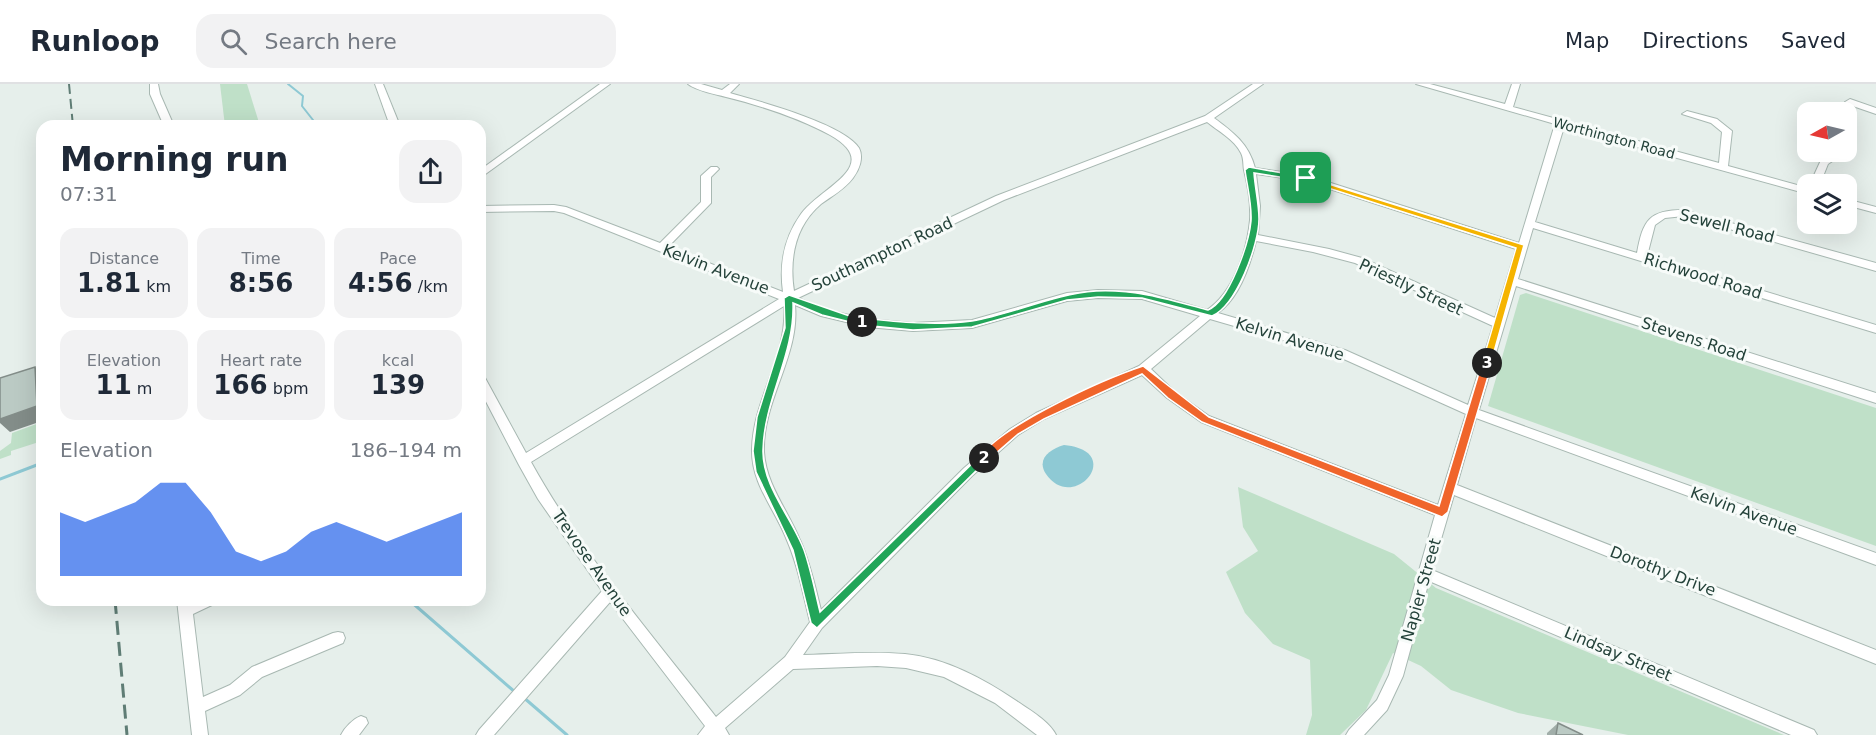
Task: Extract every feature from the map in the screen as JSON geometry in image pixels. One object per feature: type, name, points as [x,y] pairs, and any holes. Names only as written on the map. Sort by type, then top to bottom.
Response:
[{"type":"street","points":[[154,84],[155,94],[166,120]]},
{"type":"street","points":[[379,84],[393,120]]},
{"type":"street","points":[[486,171],[606,84]]},
{"type":"street","points":[[692,84],[829,129],[852,145],[855,161],[849,177],[812,207],[796,230],[787,258],[790,328],[762,417],[758,451],[761,472],[769,494],[798,550],[817,623]]},
{"type":"street","points":[[723,94],[735,84]]},
{"type":"street","name":"Southampton Road","points":[[524,461],[789,298],[1000,198],[1208,118],[1259,84]]},
{"type":"street","name":"Worthington Road","points":[[1420,84],[1797,188]]},
{"type":"street","points":[[1508,108],[1516,84]]},
{"type":"street","points":[[1857,104],[1876,111]]},
{"type":"street","points":[[1687,114],[1714,121],[1727,131],[1723,168]]},
{"type":"street","points":[[714,732],[790,662],[817,623],[968,472],[1014,432],[1040,416],[1143,369],[1209,314],[1219,310],[1246,257],[1255,220],[1247,156],[1242,147],[1208,118]]},
{"type":"street","name":"Napier Street","points":[[1354,735],[1382,705],[1396,676],[1427,574],[1442,512],[1560,123]]},
{"type":"street","points":[[661,248],[706,203],[706,176],[714,169]]},
{"type":"street","points":[[1249,170],[1306,178],[1521,247]]},
{"type":"street","points":[[1857,205],[1876,210]]},
{"type":"street","name":"Kelvin Avenue","points":[[486,209],[560,209],[825,313],[867,323],[913,327],[972,324],[1067,297],[1098,294],[1142,295],[1341,353],[1472,412],[1876,559]]},
{"type":"street","name":"Sewell Road","points":[[1642,257],[1647,229],[1652,219],[1666,213],[1684,213],[1876,267]]},
{"type":"street","name":"Richwood Road","points":[[1530,224],[1876,328]]},
{"type":"street","name":"Priestly Street","points":[[1252,237],[1342,256],[1373,267],[1470,314],[1499,324]]},
{"type":"street","name":"Stevens Road","points":[[1512,281],[1876,398]]},
{"type":"street","points":[[1143,369],[1171,395],[1205,419],[1442,512]]},
{"type":"street","name":"Trevose Avenue","points":[[486,390],[543,495],[610,592],[714,732]]},
{"type":"street","name":"Dorothy Drive","points":[[1450,488],[1876,657]]},
{"type":"street","name":"Lindsay Street","points":[[1427,574],[1809,735]]},
{"type":"street","points":[[484,735],[610,592]]},
{"type":"street","points":[[185,606],[200,735]]},
{"type":"street","points":[[196,707],[235,690],[257,672],[338,638]]},
{"type":"street","points":[[790,662],[898,661],[945,670],[990,693],[1048,735]]},
{"type":"street","points":[[349,735],[361,723]]},
{"type":"green space","points":[[220,84],[247,84],[258,120],[224,120]]},
{"type":"green space","points":[[1526,293],[1876,408],[1876,546],[1488,406],[1520,295]]},
{"type":"green space","points":[[36,424],[36,443],[11,451],[11,455],[0,459],[0,451],[11,443],[12,433]]},
{"type":"green space","points":[[1238,487],[1394,554],[1436,588],[1784,735],[1628,735],[1518,713],[1451,690],[1421,666],[1393,653],[1366,710],[1340,735],[1306,735],[1312,715],[1310,660],[1273,644],[1245,613],[1226,572],[1258,551],[1243,527]]},
{"type":"water","points":[[1064,445],[1082,450],[1092,458],[1093,467],[1089,477],[1080,484],[1069,487],[1057,484],[1043,469],[1046,455]]},
{"type":"building","points":[[35,367],[36,406],[0,419],[0,378]]},
{"type":"building","points":[[1558,723],[1583,735],[1556,735]]},
{"type":"waterway","points":[[288,84],[303,96],[302,106],[313,120]]},
{"type":"waterway","points":[[0,479],[36,465]]},
{"type":"waterway","points":[[416,606],[515,692]]},
{"type":"waterway","points":[[523,697],[567,735]]},
{"type":"railway","points":[[69,84],[72,120]]},
{"type":"railway","points":[[116,606],[127,735]]},
{"type":"route","points":[[1249,170],[1306,178],[1521,247],[1442,512],[1205,419],[1171,395],[1143,369],[1040,416],[1014,432],[968,472],[817,623],[798,550],[769,494],[761,472],[758,451],[762,417],[790,328],[789,298],[825,313],[867,323],[913,327],[972,324],[1067,297],[1098,294],[1142,295],[1209,314],[1219,310],[1226,300],[1246,257],[1252,237],[1255,220],[1249,170]]}]
